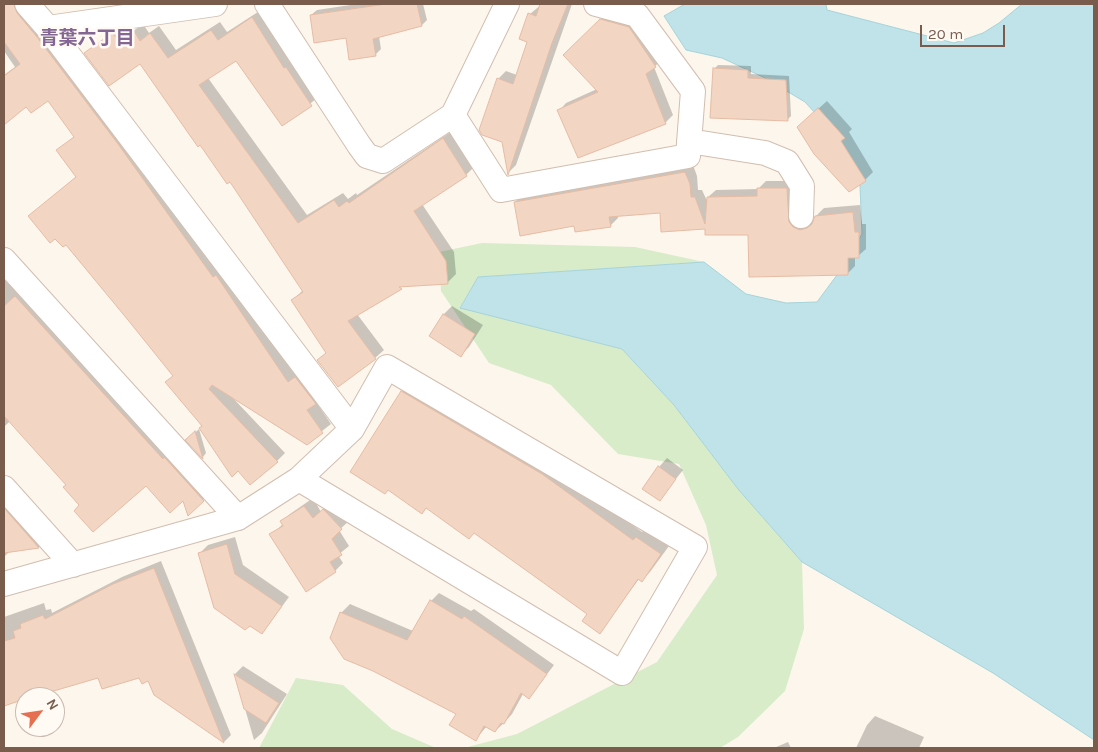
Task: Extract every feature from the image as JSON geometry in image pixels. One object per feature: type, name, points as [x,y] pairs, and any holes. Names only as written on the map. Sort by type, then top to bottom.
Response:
[{"type":"street","points":[[27,4],[48,28],[352,429]]},
{"type":"street","points":[[48,28],[132,10],[215,4]]},
{"type":"street","points":[[267,4],[367,156],[383,161],[453,115],[507,4]]},
{"type":"street","points":[[453,115],[501,190],[688,156],[692,91],[645,9],[596,4]]},
{"type":"street","points":[[689,141],[765,153],[787,162],[802,186],[800,216]]},
{"type":"street","points":[[4,260],[238,518]]},
{"type":"street","points":[[4,584],[238,518],[299,479],[352,429],[387,367],[694,547],[622,674],[299,479]]},
{"type":"street","points":[[4,488],[73,565]]},
{"type":"green space","points":[[482,243],[635,247],[704,262],[478,277],[460,307],[622,349],[674,405],[738,489],[802,562],[804,629],[785,691],[738,737],[720,748],[464,748],[517,734],[657,662],[717,575],[706,525],[679,464],[618,454],[551,385],[489,363],[441,291],[439,252]]},
{"type":"green space","points":[[296,678],[343,685],[392,729],[436,748],[259,748]]},
{"type":"water","points":[[685,4],[826,4],[827,10],[954,43],[983,33],[999,23],[1022,4],[1094,4],[1094,740],[993,673],[802,562],[738,489],[674,405],[622,349],[460,308],[478,277],[704,262],[746,294],[786,303],[817,302],[840,271],[862,234],[860,186],[837,137],[805,102],[763,77],[722,58],[686,50],[664,16]]},
{"type":"building","points":[[4,4],[14,4],[17,13],[118,144],[213,277],[216,275],[288,382],[295,377],[316,404],[307,410],[323,433],[307,445],[212,385],[209,389],[278,462],[250,485],[238,471],[232,477],[199,428],[202,426],[165,382],[173,376],[128,320],[66,245],[63,247],[55,239],[50,243],[28,216],[76,177],[56,150],[74,137],[48,101],[31,113],[26,107],[4,125],[4,76],[20,64],[4,42]]},
{"type":"building","points":[[386,4],[417,4],[422,26],[373,39],[376,56],[349,60],[346,38],[314,43],[310,15]]},
{"type":"building","points":[[540,4],[568,4],[552,43],[508,175],[502,142],[482,135],[479,130],[497,78],[513,84],[527,42],[519,39],[528,13],[536,16]]},
{"type":"building","points":[[252,17],[284,68],[286,67],[312,106],[282,126],[236,61],[199,85],[298,223],[334,200],[339,207],[347,201],[349,203],[443,138],[467,176],[414,211],[446,261],[448,284],[399,287],[402,289],[348,321],[376,359],[338,387],[317,360],[326,353],[291,300],[303,292],[230,182],[227,184],[200,145],[198,147],[140,64],[109,86],[84,53],[112,33],[120,42],[134,31],[140,41],[150,33],[168,58],[211,30],[218,40]]},
{"type":"building","points":[[600,19],[629,27],[656,67],[646,74],[666,124],[578,158],[557,110],[598,92],[563,55]]},
{"type":"building","points":[[713,68],[748,70],[748,78],[786,80],[788,121],[710,118]]},
{"type":"building","points":[[818,108],[845,138],[841,141],[866,181],[849,192],[814,154],[797,127]]},
{"type":"building","points":[[685,172],[690,184],[691,197],[695,197],[705,224],[707,197],[757,196],[757,188],[787,188],[789,222],[793,227],[800,230],[812,224],[815,216],[853,212],[855,232],[859,232],[859,258],[848,258],[848,275],[749,277],[748,235],[705,235],[705,229],[661,232],[660,213],[609,217],[611,227],[575,232],[574,226],[520,236],[514,202]]},
{"type":"building","points":[[15,296],[163,459],[164,457],[204,501],[188,516],[183,501],[170,513],[146,486],[93,532],[74,511],[79,505],[63,487],[66,485],[4,416],[4,306]]},
{"type":"building","points":[[443,314],[475,334],[461,357],[429,336]]},
{"type":"building","points":[[401,391],[542,474],[633,540],[636,537],[661,554],[642,582],[638,579],[600,634],[582,621],[587,614],[474,533],[469,539],[426,508],[422,514],[388,490],[385,494],[350,472]]},
{"type":"building","points":[[195,431],[203,459],[185,440]]},
{"type":"building","points":[[658,466],[676,479],[660,501],[642,489]]},
{"type":"building","points":[[304,506],[313,518],[323,509],[342,529],[332,539],[342,555],[330,562],[336,572],[306,592],[269,534],[283,526],[280,521]]},
{"type":"building","points":[[4,508],[39,548],[4,553]]},
{"type":"building","points":[[227,544],[235,574],[282,606],[262,634],[250,626],[245,630],[214,608],[198,553]]},
{"type":"building","points":[[154,568],[224,743],[154,695],[148,681],[142,684],[139,678],[102,689],[98,678],[65,688],[15,687],[15,702],[4,706],[4,641],[15,638],[13,631],[21,628],[20,624],[43,615],[45,619],[113,584]]},
{"type":"building","points":[[430,600],[462,619],[464,616],[547,674],[529,699],[521,693],[504,724],[501,723],[495,732],[484,726],[476,741],[449,725],[456,714],[373,671],[344,659],[330,638],[340,612],[407,640]]},
{"type":"building","points":[[234,674],[279,703],[266,723],[244,709]]},
{"type":"district","name":"青葉六丁目","points":[[87,39]]}]
